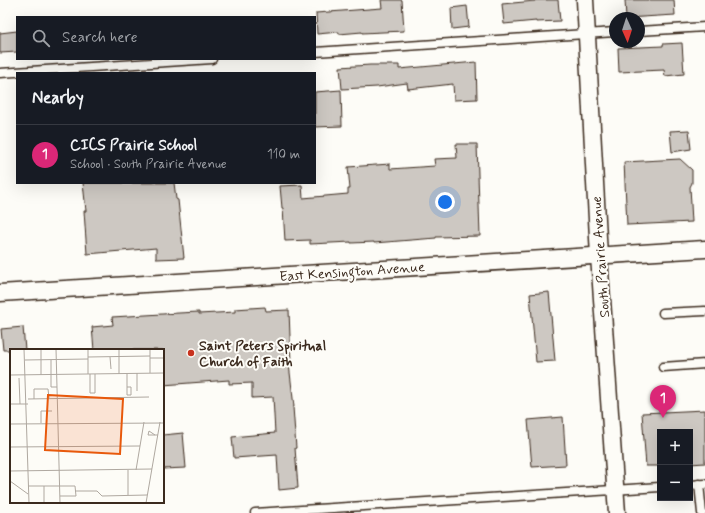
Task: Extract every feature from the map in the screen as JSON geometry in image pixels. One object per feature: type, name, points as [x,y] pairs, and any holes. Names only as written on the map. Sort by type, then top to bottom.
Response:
[{"type":"street","name":"South Prairie Avenue","points":[[585,0],[599,256],[617,513]]},
{"type":"street","name":"East Kensington Avenue","points":[[0,293],[705,249]]},
{"type":"lane","points":[[645,30],[705,27]]},
{"type":"lane","points":[[316,52],[609,32]]},
{"type":"lane","points":[[0,73],[197,60]]},
{"type":"lane","points":[[663,313],[705,311]]},
{"type":"lane","points":[[663,367],[705,364]]},
{"type":"lane","points":[[702,484],[702,513]]},
{"type":"lane","points":[[255,513],[657,487]]},
{"type":"building","points":[[381,0],[402,0],[404,31],[339,34],[339,32],[317,34],[316,13],[382,8]]},
{"type":"building","points":[[535,0],[558,0],[560,21],[536,21],[504,24],[502,4]]},
{"type":"building","points":[[625,0],[674,0],[675,15],[645,17],[645,12],[626,12]]},
{"type":"building","points":[[467,6],[469,27],[452,29],[451,8]]},
{"type":"building","points":[[16,31],[16,52],[0,53],[0,33]]},
{"type":"building","points":[[682,43],[684,74],[665,76],[664,70],[619,72],[618,48],[645,48],[663,46],[663,44]]},
{"type":"building","points":[[476,62],[477,99],[454,100],[453,84],[408,89],[407,83],[377,87],[342,89],[340,67],[399,65],[399,69]]},
{"type":"building","points":[[341,90],[342,126],[316,127],[316,92]]},
{"type":"building","points":[[689,130],[691,149],[672,152],[670,131]]},
{"type":"building","points":[[456,144],[477,144],[480,236],[436,237],[374,243],[351,242],[310,244],[310,240],[285,241],[280,186],[302,185],[303,198],[348,194],[348,189],[350,189],[348,167],[390,164],[390,169],[435,166],[434,159],[457,158]]},
{"type":"building","points":[[680,159],[692,170],[692,183],[690,187],[692,222],[627,225],[624,162]]},
{"type":"building","points":[[83,184],[174,184],[176,199],[178,200],[184,258],[156,259],[156,248],[87,254],[84,211],[86,211]]},
{"type":"building","points":[[549,292],[555,361],[536,362],[530,294]]},
{"type":"building","points":[[265,307],[266,311],[289,310],[291,364],[289,364],[294,407],[298,488],[279,490],[277,455],[234,458],[232,437],[275,433],[273,397],[252,398],[252,383],[229,384],[229,380],[164,385],[164,349],[94,349],[92,327],[113,325],[112,317],[199,312],[199,314],[235,312],[235,309]]},
{"type":"building","points":[[23,327],[25,349],[3,350],[1,329]]},
{"type":"building","points":[[705,410],[705,463],[693,464],[693,429],[657,429],[657,466],[646,466],[642,413]]},
{"type":"building","points":[[563,417],[566,465],[532,467],[528,420]]},
{"type":"building","points":[[183,433],[186,468],[164,469],[164,435]]},
{"type":"place","name":"Saint Peters Spiritual Church of Faith","points":[[191,353]]},
{"type":"place","name":"CICS Prairie School","points":[[663,418]]}]
